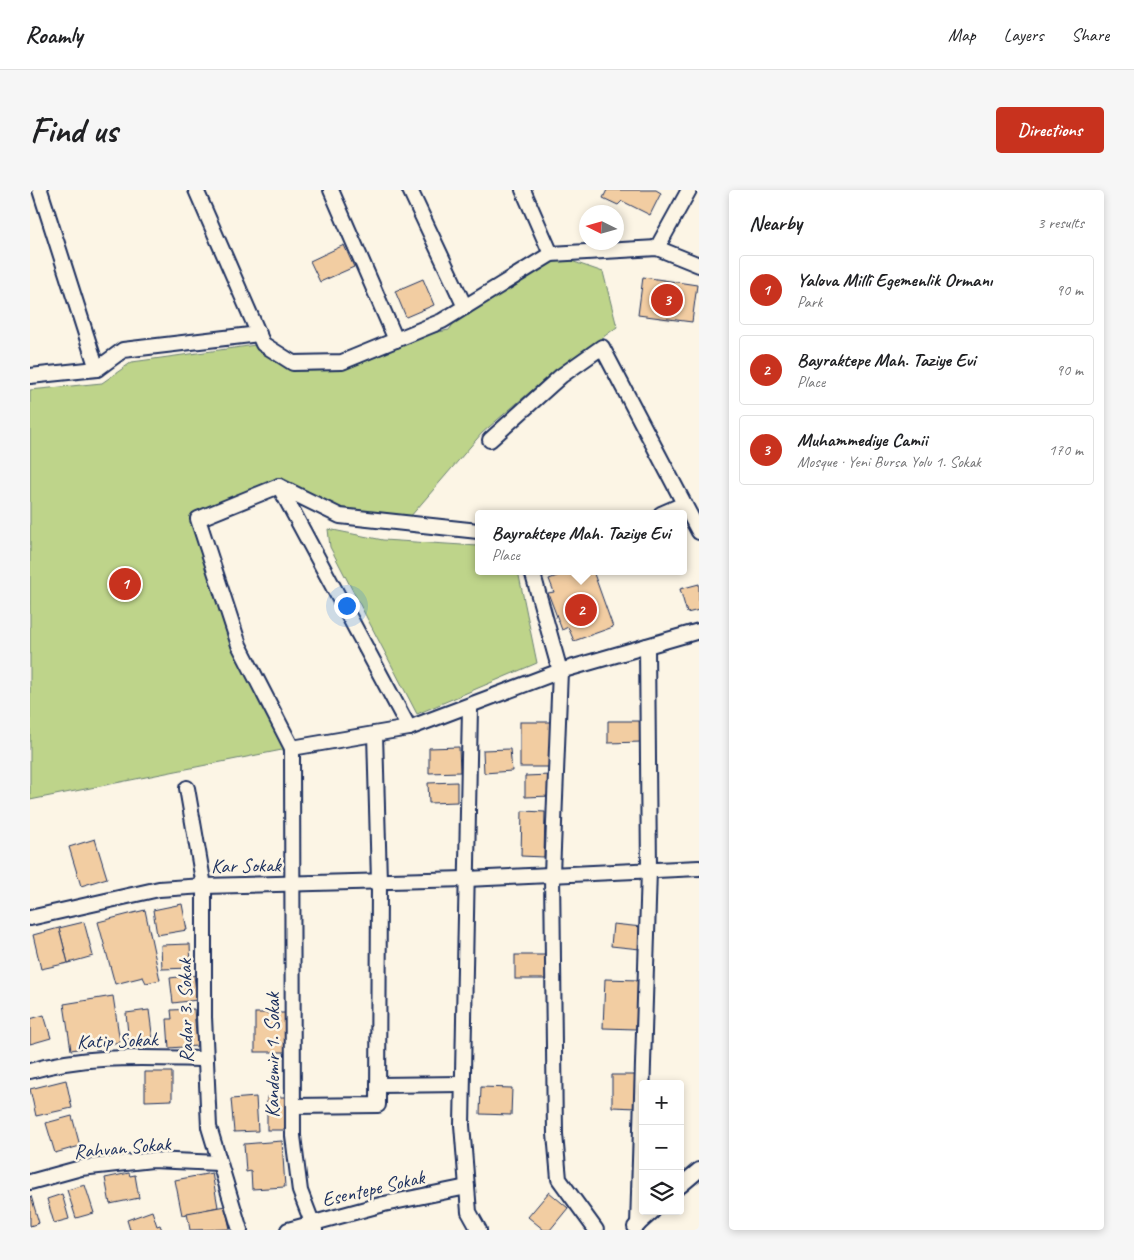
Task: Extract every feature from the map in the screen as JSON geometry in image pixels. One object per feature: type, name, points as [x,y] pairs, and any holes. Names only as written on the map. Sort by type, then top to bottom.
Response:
[{"type":"street","points":[[40,190],[97,369]]},
{"type":"street","points":[[196,190],[263,344],[293,363],[342,362],[442,321],[551,254],[657,248],[699,265]]},
{"type":"street","points":[[331,190],[396,340]]},
{"type":"street","points":[[410,190],[465,307]]},
{"type":"street","points":[[523,190],[551,254]]},
{"type":"street","points":[[657,248],[689,190]]},
{"type":"street","points":[[30,376],[97,369],[123,350],[259,334]]},
{"type":"street","points":[[490,440],[561,376],[602,346],[699,532]]},
{"type":"street","points":[[475,531],[340,516],[279,486],[198,519],[239,645],[292,748],[409,728],[470,707],[560,671],[699,631]]},
{"type":"street","points":[[279,486],[409,728]]},
{"type":"street","points":[[670,510],[684,504]]},
{"type":"street","points":[[533,575],[560,671],[552,874],[556,1134],[559,1179],[596,1230]]},
{"type":"street","points":[[634,1227],[648,870],[648,646]]},
{"type":"street","points":[[470,707],[462,1125],[469,1212],[478,1230]]},
{"type":"street","points":[[293,1106],[378,1105],[379,881],[375,734]]},
{"type":"street","name":"Kandemir 1. Sokak","points":[[292,748],[293,1136],[300,1191],[314,1226]]},
{"type":"street","name":"Radar 3. Sokak","points":[[187,788],[204,886],[208,1127],[240,1230]]},
{"type":"street","name":"Kar Sokak","points":[[30,918],[160,889],[204,886],[466,879],[699,868]]},
{"type":"street","name":"Katip Sokak","points":[[30,1071],[58,1063],[77,1061],[133,1058],[206,1059]]},
{"type":"street","points":[[378,1085],[462,1084]]},
{"type":"street","name":"Rahvan Sokak","points":[[30,1182],[82,1168],[152,1160],[219,1162]]},
{"type":"street","points":[[684,1183],[697,1175]]},
{"type":"street","name":"Esentepe Sokak","points":[[288,1230],[314,1226],[384,1204],[468,1187]]},
{"type":"street","points":[[634,1227],[648,1215]]},
{"type":"green space","points":[[551,254],[603,272],[617,327],[544,380],[482,433],[404,524],[340,516],[279,486],[198,519],[239,645],[292,748],[30,800],[30,390],[102,383],[132,362],[263,344],[293,363],[342,362],[396,340],[449,330],[465,307]]},
{"type":"green space","points":[[328,529],[383,540],[475,546],[475,575],[519,575],[537,663],[417,714],[330,547]]},
{"type":"building","points":[[607,190],[656,190],[661,193],[650,215],[622,201],[618,205],[603,198]]},
{"type":"building","points":[[344,245],[354,267],[320,282],[310,261]]},
{"type":"building","points":[[643,277],[697,285],[692,322],[638,315]]},
{"type":"building","points":[[423,279],[434,305],[406,317],[395,291]]},
{"type":"building","points":[[560,575],[594,575],[613,627],[574,641],[568,627],[562,630],[548,593],[554,592],[549,579]]},
{"type":"building","points":[[699,584],[699,610],[687,613],[680,589]]},
{"type":"building","points":[[608,721],[641,721],[641,742],[608,743]]},
{"type":"building","points":[[520,722],[551,722],[551,767],[520,767]]},
{"type":"building","points":[[459,747],[460,772],[429,773],[429,748]]},
{"type":"building","points":[[510,749],[512,771],[484,773],[483,750]]},
{"type":"building","points":[[550,775],[551,796],[525,797],[525,776]]},
{"type":"building","points":[[457,782],[457,802],[429,803],[428,783]]},
{"type":"building","points":[[522,811],[545,812],[544,857],[521,856]]},
{"type":"building","points":[[95,839],[107,878],[81,886],[69,847]]},
{"type":"building","points":[[182,904],[187,930],[157,935],[153,910]]},
{"type":"building","points":[[145,910],[160,980],[146,983],[143,977],[115,984],[98,922]]},
{"type":"building","points":[[84,922],[93,956],[68,963],[59,928]]},
{"type":"building","points":[[613,924],[642,927],[640,949],[611,946]]},
{"type":"building","points":[[59,928],[68,963],[41,969],[33,935]]},
{"type":"building","points":[[190,944],[191,968],[162,969],[161,945]]},
{"type":"building","points":[[515,955],[546,955],[546,979],[515,979]]},
{"type":"building","points":[[194,975],[197,1000],[173,1003],[170,978]]},
{"type":"building","points":[[605,979],[638,980],[636,1029],[603,1028]]},
{"type":"building","points":[[113,996],[120,1042],[71,1050],[64,1004]]},
{"type":"building","points":[[194,1009],[197,1046],[169,1048],[167,1019],[172,1019],[171,1010]]},
{"type":"building","points":[[149,1010],[153,1041],[129,1044],[126,1013]]},
{"type":"building","points":[[255,1013],[285,1013],[285,1052],[255,1052]]},
{"type":"building","points":[[44,1015],[51,1038],[30,1044],[30,1019]]},
{"type":"building","points":[[145,1072],[172,1072],[172,1100],[145,1101]]},
{"type":"building","points":[[612,1075],[637,1075],[637,1108],[612,1107]]},
{"type":"building","points":[[66,1080],[72,1108],[36,1116],[30,1089]]},
{"type":"building","points":[[481,1087],[512,1088],[511,1115],[480,1114]]},
{"type":"building","points":[[256,1097],[258,1131],[234,1132],[231,1099]]},
{"type":"building","points":[[267,1097],[285,1097],[285,1130],[267,1130]]},
{"type":"building","points":[[72,1116],[80,1146],[55,1153],[46,1123]]},
{"type":"building","points":[[282,1141],[285,1187],[252,1189],[251,1171],[246,1172],[244,1144]]},
{"type":"building","points":[[129,1173],[130,1176],[135,1175],[139,1198],[110,1204],[105,1178]]},
{"type":"building","points":[[212,1173],[218,1207],[182,1215],[175,1180]]},
{"type":"building","points":[[85,1185],[94,1213],[76,1218],[67,1190]]},
{"type":"building","points":[[549,1192],[568,1208],[550,1230],[544,1230],[528,1217]]},
{"type":"building","points":[[62,1194],[69,1219],[54,1223],[47,1199]]},
{"type":"building","points":[[30,1197],[39,1223],[30,1226]]},
{"type":"building","points":[[225,1206],[230,1229],[190,1230],[187,1213]]},
{"type":"building","points":[[152,1211],[157,1226],[160,1225],[162,1230],[130,1230],[127,1220]]},
{"type":"place","name":"Muhammediye Camii","points":[[667,300]]},
{"type":"place","name":"Yalova Millî Egemenlik Ormanı","points":[[125,584]]},
{"type":"place","name":"Bayraktepe Mah. Taziye Evi","points":[[581,610]]}]
